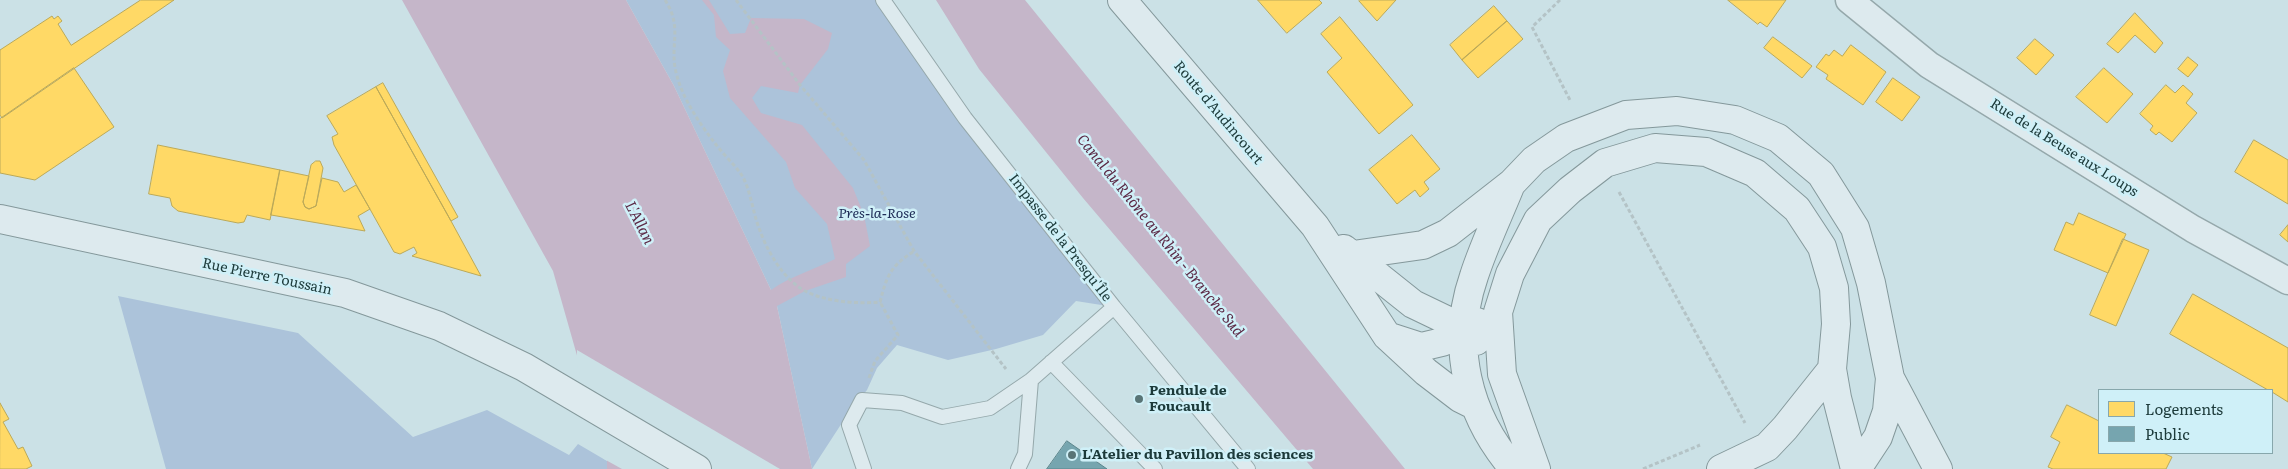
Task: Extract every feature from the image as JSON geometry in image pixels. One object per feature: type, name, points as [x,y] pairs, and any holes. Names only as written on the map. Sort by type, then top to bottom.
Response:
[{"type":"main road","name":"Route d'Audincourt","points":[[1122,0],[1315,226]]},
{"type":"main road","points":[[1353,256],[1423,245],[1448,233],[1512,183],[1534,160],[1566,138],[1626,115],[1677,111],[1735,120],[1778,138],[1821,174],[1855,228],[1871,283],[1890,378],[1938,469]]},
{"type":"main road","points":[[1536,469],[1502,374],[1498,312],[1510,274],[1538,220],[1570,190],[1605,163],[1655,148],[1706,152],[1755,173],[1797,209],[1822,246],[1834,288],[1836,324],[1832,369],[1837,398],[1856,469]]},
{"type":"main road","points":[[1512,183],[1473,278],[1463,328],[1464,359],[1474,405],[1497,449],[1514,469]]},
{"type":"main road","name":"Rue Pierre Toussain","points":[[0,220],[345,293],[439,326],[524,367],[697,469]]},
{"type":"main road","points":[[1315,226],[1413,304],[1463,328],[1482,348],[1502,374]]},
{"type":"main road","points":[[1315,226],[1386,336],[1426,372],[1460,398],[1474,405]]},
{"type":"main road","points":[[1386,336],[1422,347],[1442,342],[1463,328],[1498,312]]},
{"type":"main road","points":[[1721,469],[1767,447],[1785,428],[1832,369]]},
{"type":"main road","points":[[1856,469],[1878,437],[1887,411],[1890,378]]},
{"type":"street","name":"Rue de la Beuse aux Loups","points":[[1850,0],[1929,64],[2193,229],[2288,281]]},
{"type":"lane","name":"Impasse de la Presqu'Île","points":[[883,0],[965,118],[1114,307],[1248,469]]},
{"type":"lane","points":[[864,469],[849,425],[862,400],[902,403],[942,417],[990,408],[1026,384],[1114,307]]},
{"type":"lane","points":[[1051,362],[1155,469]]},
{"type":"lane","points":[[1018,469],[1025,454],[1026,384]]},
{"type":"path","points":[[665,0],[674,16],[676,31],[673,57],[677,78],[688,102],[713,141],[742,175],[770,254],[789,277],[805,291],[842,302],[880,302]]},
{"type":"path","points":[[736,0],[800,85],[864,160],[914,252],[1026,384]]},
{"type":"path","points":[[1560,0],[1532,27],[1587,130]]},
{"type":"path","points":[[1605,163],[1628,209],[1747,425],[1738,429]]},
{"type":"path","points":[[862,400],[875,362],[898,335],[880,302],[885,281],[897,262],[914,252]]},
{"type":"path","points":[[1643,469],[1704,443]]},
{"type":"green space","name":"Près-la-Rose","points":[[626,0],[883,0],[1114,307],[1076,301],[1043,335],[996,349],[948,360],[897,345],[877,368],[867,390],[851,409],[812,469],[777,306],[771,290],[674,86]]},
{"type":"green space","points":[[118,296],[298,333],[413,437],[487,410],[569,455],[578,444],[607,461],[607,469],[166,469]]},
{"type":"water","name":"L'Allan","points":[[402,0],[626,0],[674,86],[771,290],[794,277],[835,259],[827,224],[795,188],[786,162],[730,98],[723,71],[730,50],[716,37],[714,15],[702,0],[709,0],[730,34],[745,33],[751,18],[804,19],[832,33],[828,49],[800,85],[798,93],[761,86],[752,98],[761,113],[802,125],[853,188],[864,215],[870,246],[846,264],[846,277],[805,291],[777,306],[812,469],[607,469],[607,461],[553,271]]},
{"type":"water","name":"Canal du Rhône au Rhin - Branche Sud","points":[[936,0],[1025,0],[1405,469],[1313,469],[1083,198],[979,69]]},
{"type":"pier","points":[[577,350],[780,469],[622,469],[604,459],[577,365]]},
{"type":"building: Logements","points":[[141,0],[174,0],[2,118],[0,115],[0,50],[52,16],[54,19],[58,16],[62,21],[58,24],[71,45]]},
{"type":"building: Logements","points":[[1258,0],[1319,0],[1322,3],[1287,33]]},
{"type":"building: Logements","points":[[1360,0],[1396,0],[1377,21]]},
{"type":"building: Logements","points":[[1728,0],[1786,0],[1767,27],[1760,22],[1758,24]]},
{"type":"building: Logements","points":[[1494,6],[1507,21],[1462,60],[1450,45]]},
{"type":"building: Logements","points":[[2135,13],[2163,43],[2155,53],[2135,35],[2118,53],[2107,44]]},
{"type":"building: Logements","points":[[1340,17],[1413,105],[1379,134],[1327,72],[1342,58],[1321,34]]},
{"type":"building: Logements","points":[[1507,21],[1523,39],[1478,78],[1462,60]]},
{"type":"building: Logements","points":[[1773,37],[1812,66],[1802,78],[1764,48]]},
{"type":"building: Logements","points":[[2035,39],[2054,55],[2036,75],[2017,58]]},
{"type":"building: Logements","points":[[1851,45],[1886,72],[1863,105],[1826,79],[1828,75],[1816,67],[1826,54],[1829,56],[1834,50],[1842,56]]},
{"type":"building: Logements","points":[[2188,57],[2198,65],[2188,77],[2178,69]]},
{"type":"building: Logements","points":[[74,68],[114,127],[35,180],[0,173],[0,119]]},
{"type":"building: Logements","points":[[2104,68],[2133,94],[2107,123],[2076,97]]},
{"type":"building: Logements","points":[[1893,78],[1920,97],[1902,121],[1876,102]]},
{"type":"building: Logements","points":[[383,83],[458,217],[451,221],[376,87]]},
{"type":"building: Logements","points":[[2166,85],[2175,93],[2183,85],[2193,94],[2186,103],[2197,113],[2172,142],[2159,132],[2156,135],[2150,130],[2153,126],[2140,114]]},
{"type":"building: Logements","points":[[376,87],[481,276],[412,256],[417,253],[414,247],[400,254],[394,252],[334,145],[332,137],[338,134],[327,116]]},
{"type":"building: Logements","points":[[1412,135],[1440,169],[1424,182],[1429,189],[1420,197],[1415,190],[1397,204],[1369,170]]},
{"type":"building: Logements","points":[[2254,140],[2288,160],[2288,204],[2235,172]]},
{"type":"building: Logements","points":[[158,145],[280,170],[270,220],[247,215],[244,222],[238,223],[178,211],[172,206],[170,198],[149,194]]},
{"type":"building: Logements","points":[[316,161],[320,161],[323,168],[316,206],[309,209],[305,207],[303,202],[311,165]]},
{"type":"building: Logements","points":[[280,170],[309,176],[303,202],[305,207],[309,209],[316,206],[322,178],[338,182],[344,192],[356,185],[370,209],[358,216],[365,231],[271,215]]},
{"type":"building: Logements","points":[[2079,213],[2126,234],[2108,273],[2054,250],[2066,222],[2073,225]]},
{"type":"building: Logements","points":[[2288,225],[2288,242],[2280,235]]},
{"type":"building: Logements","points":[[2123,239],[2149,250],[2116,326],[2090,315]]},
{"type":"building: Logements","points":[[2193,294],[2288,348],[2288,402],[2273,393],[2273,389],[2266,389],[2170,334]]},
{"type":"building: Logements","points":[[0,403],[9,419],[3,422],[18,449],[23,447],[32,466],[26,469],[0,469]]},
{"type":"building: Logements","points":[[2067,405],[2098,420],[2098,454],[2165,454],[2172,457],[2166,469],[2053,469],[2048,467],[2060,442],[2051,437]]},
{"type":"building: Public","name":"L'Atelier du Pavillon des sciences","points":[[1067,441],[1107,469],[1047,469]]},
{"type":"place","name":"Pendule de Foucault","points":[[1139,399]]},
{"type":"place","name":"L'Atelier du Pavillon des sciences","points":[[1072,455]]}]
